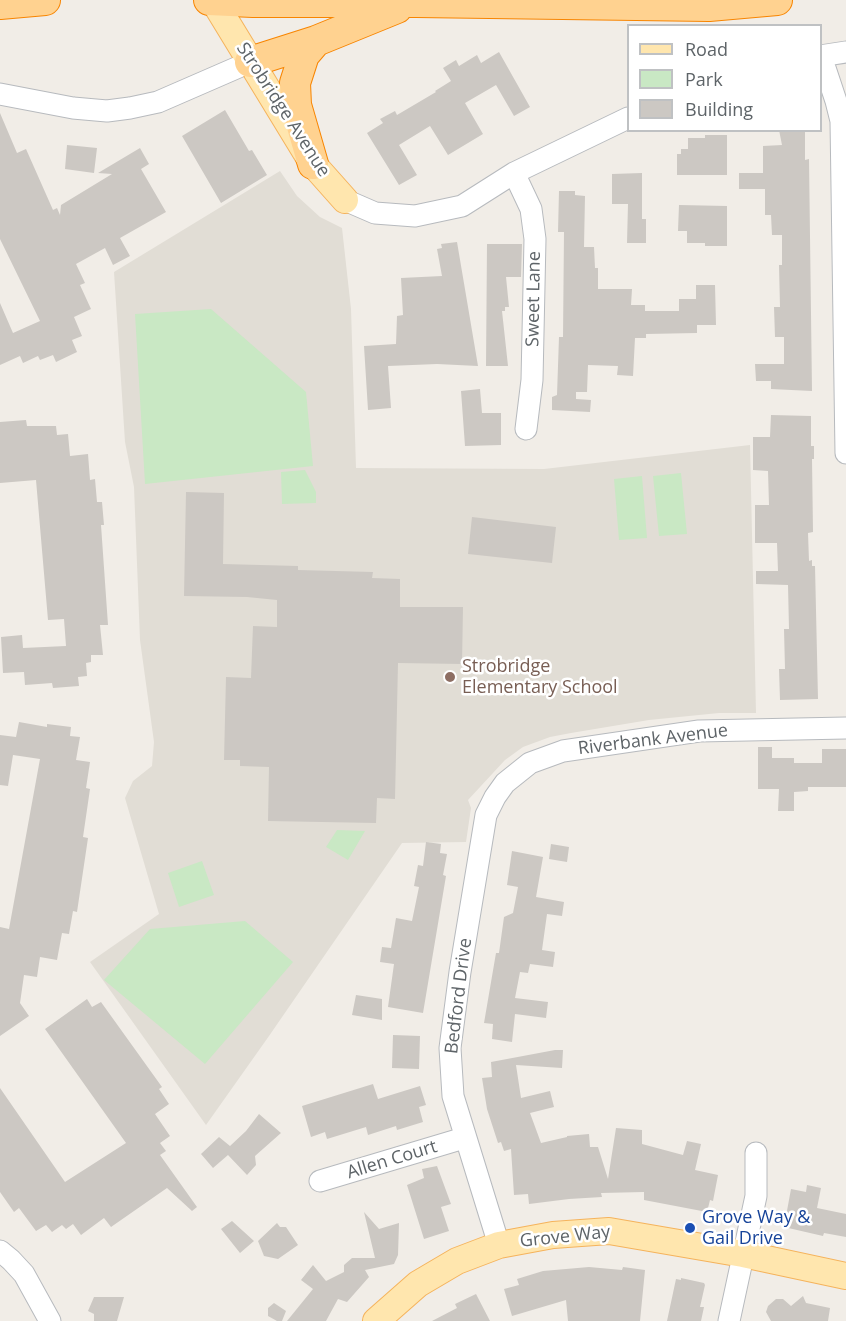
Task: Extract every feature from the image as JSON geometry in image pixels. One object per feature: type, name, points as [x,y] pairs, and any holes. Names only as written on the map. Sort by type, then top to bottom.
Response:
[{"type":"highway","points":[[0,4],[45,0]]},
{"type":"highway","points":[[212,0],[710,6],[777,0]]},
{"type":"highway","points":[[250,62],[316,41],[416,2]]},
{"type":"highway","points":[[313,164],[296,105],[295,83],[296,74],[304,55],[316,41]]},
{"type":"main road","name":"Strobridge Avenue","points":[[212,0],[313,164],[345,200]]},
{"type":"main road","name":"Grove Way","points":[[376,1321],[418,1284],[457,1261],[499,1245],[553,1235],[609,1230],[743,1254],[846,1276]]},
{"type":"street","points":[[822,56],[846,52]]},
{"type":"street","points":[[822,59],[841,121],[846,453]]},
{"type":"street","points":[[0,94],[73,108],[106,111],[130,108],[158,102],[250,62]]},
{"type":"street","name":"Strobridge Avenue","points":[[345,200],[375,213],[415,216],[462,206],[514,173],[627,118]]},
{"type":"street","name":"Sweet Lane","points":[[514,173],[531,209],[535,239],[532,380],[526,429]]},
{"type":"street","name":"Riverbank Avenue","points":[[505,783],[530,763],[563,751],[590,745],[699,731],[846,728]]},
{"type":"street","name":"Bedford Drive","points":[[499,1245],[464,1138],[453,1096],[450,1048],[486,815],[505,783]]},
{"type":"street","name":"Allen Court","points":[[320,1181],[464,1138]]},
{"type":"street","points":[[729,1321],[756,1196],[756,1153]]},
{"type":"street","points":[[0,1251],[24,1274],[48,1321]]},
{"type":"street","points":[[0,1257],[25,1296],[48,1321]]},
{"type":"shaded area","name":"Strobridge Elementary School","points":[[280,171],[297,196],[320,217],[342,228],[351,309],[356,468],[544,469],[750,445],[756,713],[719,713],[649,720],[571,733],[550,737],[523,747],[505,760],[468,800],[471,808],[466,842],[402,843],[206,1125],[90,962],[159,914],[125,798],[133,781],[152,766],[154,742],[140,640],[134,487],[125,442],[114,272]]},
{"type":"green space","points":[[211,309],[306,392],[313,466],[145,484],[135,314]]},
{"type":"green space","points":[[305,470],[316,492],[316,503],[282,504],[281,472]]},
{"type":"green space","points":[[681,473],[687,534],[659,536],[653,476]]},
{"type":"green space","points":[[642,476],[647,538],[619,540],[614,479]]},
{"type":"green space","points":[[337,830],[365,831],[348,860],[326,847]]},
{"type":"green space","points":[[202,861],[214,895],[179,907],[168,873]]},
{"type":"green space","points":[[245,921],[293,962],[205,1064],[104,980],[150,929]]},
{"type":"building","points":[[499,52],[530,107],[514,116],[496,85],[465,103],[483,134],[448,155],[430,126],[399,145],[417,175],[399,185],[367,133],[383,123],[380,119],[395,111],[397,115],[451,81],[443,68],[456,60],[459,66],[477,55],[481,63]]},
{"type":"building","points":[[225,110],[249,151],[252,150],[267,175],[221,203],[182,136]]},
{"type":"building","points":[[0,113],[17,153],[26,149],[53,210],[57,208],[60,215],[61,205],[112,174],[98,173],[140,148],[149,164],[141,169],[166,212],[120,238],[130,256],[113,265],[105,248],[76,264],[85,283],[80,285],[91,309],[74,317],[82,336],[72,340],[77,352],[56,362],[53,355],[40,360],[38,356],[23,363],[20,356],[0,365],[0,303],[13,333],[40,321],[0,239]]},
{"type":"building","points":[[779,132],[805,132],[805,160],[809,159],[812,391],[771,389],[771,381],[756,381],[755,364],[784,364],[784,337],[775,337],[774,307],[780,307],[779,265],[782,265],[782,235],[772,235],[771,215],[765,215],[765,189],[739,189],[739,173],[763,173],[763,146],[782,145]]},
{"type":"building","points":[[705,135],[727,135],[727,175],[677,175],[677,154],[681,154],[681,149],[688,149],[688,138],[705,138]]},
{"type":"building","points":[[67,145],[97,148],[94,173],[65,169]]},
{"type":"building","points":[[642,173],[642,219],[646,219],[646,243],[627,243],[628,204],[612,204],[612,174]]},
{"type":"building","points":[[559,191],[575,191],[575,195],[585,196],[584,247],[594,247],[595,268],[598,268],[598,289],[632,289],[631,305],[645,305],[645,311],[679,311],[679,299],[696,299],[696,285],[715,285],[716,325],[697,325],[697,333],[646,334],[646,338],[635,338],[633,376],[617,375],[618,366],[588,365],[587,392],[576,392],[576,399],[591,400],[590,412],[552,410],[552,397],[557,395],[559,337],[563,337],[564,232],[558,232]]},
{"type":"building","points":[[679,205],[727,206],[727,246],[687,243],[687,231],[678,231]]},
{"type":"building","points":[[457,242],[478,366],[437,364],[388,366],[391,408],[368,410],[364,346],[396,344],[397,316],[403,315],[401,278],[442,276],[437,249],[442,248],[441,244]]},
{"type":"building","points":[[487,244],[522,244],[521,277],[506,277],[509,307],[505,307],[505,311],[502,311],[508,366],[486,366]]},
{"type":"building","points":[[480,389],[482,413],[501,413],[501,445],[465,446],[461,391]]},
{"type":"building","points":[[771,415],[811,416],[811,446],[814,446],[814,459],[812,459],[813,532],[808,533],[809,561],[812,560],[812,566],[815,566],[818,699],[780,700],[779,669],[785,669],[784,629],[789,629],[788,585],[756,584],[756,571],[778,571],[777,543],[755,543],[755,505],[769,505],[768,471],[753,470],[753,437],[770,437]]},
{"type":"building","points":[[26,420],[27,426],[56,426],[57,435],[68,434],[70,456],[88,454],[90,480],[95,479],[97,502],[102,502],[104,525],[101,525],[108,625],[100,625],[103,655],[91,655],[91,662],[86,663],[87,676],[78,677],[79,686],[53,688],[52,683],[25,685],[24,672],[3,673],[1,637],[22,635],[23,648],[66,646],[64,619],[48,620],[36,480],[0,483],[0,422]]},
{"type":"building","points":[[186,492],[224,493],[223,564],[298,566],[298,570],[373,572],[372,578],[400,579],[400,607],[463,607],[462,664],[398,663],[395,799],[377,798],[376,823],[268,821],[269,767],[240,766],[240,760],[224,760],[226,677],[251,678],[253,626],[277,627],[277,600],[184,596]]},
{"type":"building","points":[[472,517],[556,527],[552,563],[468,554]]},
{"type":"building","points":[[19,722],[47,727],[47,724],[71,727],[70,736],[80,737],[76,760],[90,762],[86,788],[90,789],[83,837],[88,838],[77,912],[73,911],[69,934],[62,933],[57,960],[40,957],[37,977],[24,975],[20,1003],[29,1016],[0,1036],[0,927],[9,929],[40,759],[13,755],[8,786],[0,785],[0,735],[16,737]]},
{"type":"building","points":[[758,747],[772,747],[772,758],[794,758],[794,763],[822,763],[822,749],[846,749],[846,787],[808,787],[808,791],[794,792],[794,811],[778,811],[779,789],[758,789]]},
{"type":"building","points":[[426,842],[441,844],[440,853],[447,854],[443,875],[446,876],[423,1013],[388,1007],[394,964],[380,962],[382,947],[391,948],[396,918],[412,921],[419,887],[414,886],[418,865],[423,866]]},
{"type":"building","points":[[551,844],[569,847],[567,862],[549,859]]},
{"type":"building","points":[[512,851],[543,857],[536,897],[564,902],[562,916],[547,914],[542,950],[555,952],[553,967],[530,964],[528,973],[520,972],[515,998],[548,1002],[546,1018],[515,1014],[512,1042],[492,1039],[493,1024],[484,1023],[504,917],[513,913],[518,887],[507,885]]},
{"type":"building","points":[[356,995],[382,999],[382,1020],[352,1015]]},
{"type":"building","points":[[87,999],[92,1007],[101,1002],[162,1087],[159,1089],[169,1104],[155,1114],[170,1136],[160,1143],[166,1151],[160,1155],[197,1207],[192,1211],[167,1188],[111,1227],[104,1218],[81,1235],[73,1224],[66,1229],[62,1225],[52,1232],[46,1225],[36,1231],[19,1208],[14,1212],[0,1192],[0,1088],[65,1182],[126,1143],[45,1029]]},
{"type":"building","points":[[393,1035],[420,1036],[419,1069],[392,1068]]},
{"type":"building","points":[[563,1050],[562,1068],[516,1065],[521,1098],[550,1091],[554,1107],[530,1113],[541,1143],[567,1136],[589,1134],[590,1147],[598,1147],[608,1179],[616,1128],[642,1130],[642,1144],[683,1155],[687,1141],[701,1144],[695,1170],[718,1175],[713,1201],[710,1200],[707,1212],[644,1200],[644,1192],[601,1193],[602,1197],[529,1204],[528,1194],[514,1195],[511,1149],[504,1151],[501,1142],[498,1143],[487,1109],[482,1078],[492,1077],[491,1062]]},
{"type":"building","points":[[373,1084],[378,1099],[420,1086],[426,1105],[419,1107],[423,1122],[397,1130],[396,1126],[368,1135],[366,1127],[327,1139],[325,1132],[311,1137],[302,1106]]},
{"type":"building","points":[[259,1114],[281,1133],[255,1156],[256,1165],[247,1175],[228,1155],[213,1168],[201,1154],[219,1137],[230,1146]]},
{"type":"building","points":[[437,1166],[451,1204],[441,1207],[449,1231],[424,1239],[407,1185],[424,1178],[422,1169]]},
{"type":"building","points":[[807,1185],[821,1188],[817,1208],[846,1214],[846,1237],[824,1233],[823,1236],[784,1227],[791,1189],[806,1192]]},
{"type":"building","points":[[364,1212],[379,1229],[399,1223],[398,1255],[394,1264],[365,1270],[369,1277],[347,1302],[338,1299],[326,1321],[287,1321],[313,1289],[301,1280],[313,1265],[326,1281],[344,1272],[344,1265],[352,1258],[375,1258]]},
{"type":"building","points":[[232,1221],[254,1241],[240,1253],[221,1229]]},
{"type":"building","points":[[277,1223],[280,1227],[286,1227],[298,1245],[278,1259],[264,1256],[258,1241]]},
{"type":"building","points":[[589,1267],[622,1270],[623,1267],[645,1270],[640,1321],[568,1321],[566,1300],[512,1316],[504,1289],[519,1285],[517,1279],[543,1271]]},
{"type":"building","points":[[681,1278],[705,1285],[700,1307],[704,1307],[701,1321],[667,1321],[676,1279],[681,1280]]},
{"type":"building","points":[[476,1294],[490,1321],[432,1321],[457,1308],[455,1304]]},
{"type":"building","points":[[803,1296],[806,1303],[830,1308],[828,1321],[771,1321],[766,1312],[768,1306],[776,1299],[783,1299],[791,1306]]},
{"type":"building","points":[[94,1297],[124,1297],[117,1321],[94,1321],[94,1314],[88,1311]]},
{"type":"building","points":[[274,1303],[286,1311],[282,1321],[268,1316],[268,1308]]},
{"type":"place","name":"Strobridge Elementary School","points":[[450,677]]},
{"type":"place","name":"Grove Way & Gail Drive","points":[[690,1228]]}]
